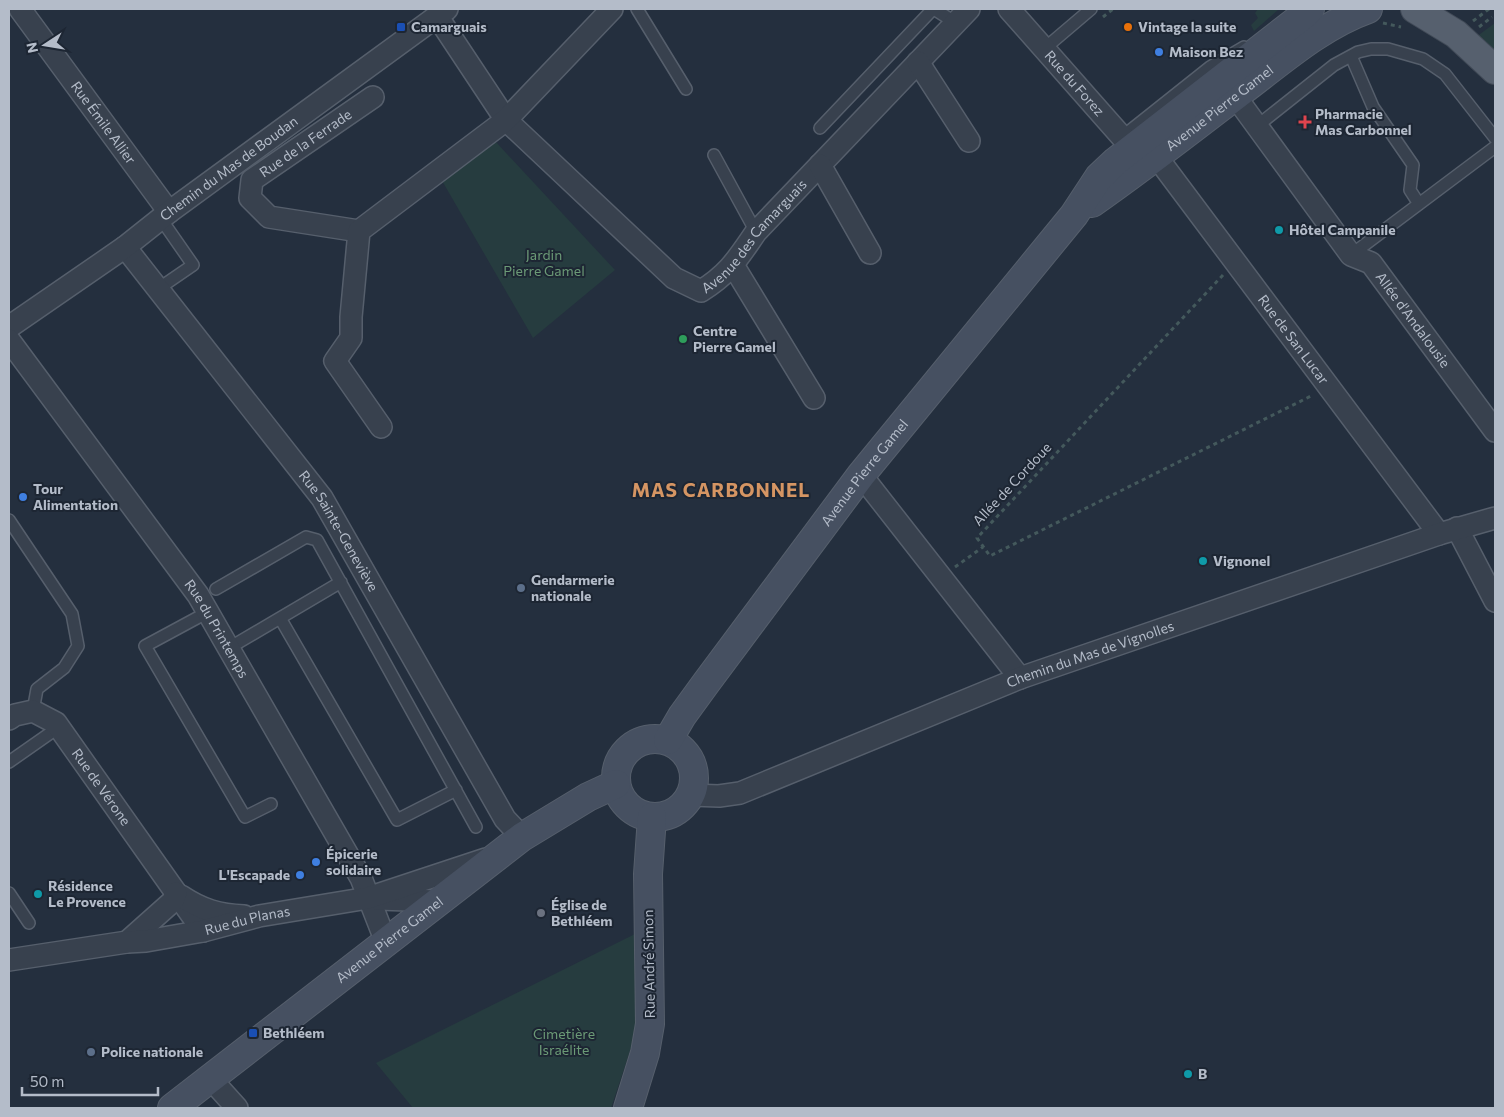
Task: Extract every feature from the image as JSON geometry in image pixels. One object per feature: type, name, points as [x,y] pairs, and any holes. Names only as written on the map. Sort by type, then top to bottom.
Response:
[{"type":"main road","points":[[1415,9],[1456,34],[1495,70]]},
{"type":"street","name":"Rue Émile Allier","points":[[20,9],[165,216]]},
{"type":"street","points":[[381,426],[335,360],[351,338],[350,317],[359,230],[506,120],[612,9]]},
{"type":"street","name":"Rue du Forez","points":[[1009,9],[1044,49],[1140,147]]},
{"type":"street","name":"Avenue Pierre Gamel","points":[[668,740],[706,682],[860,475],[1074,215],[1140,147],[1310,9]]},
{"type":"street","name":"Avenue Pierre Gamel","points":[[1140,147],[1235,96],[1300,47],[1343,19],[1368,9]]},
{"type":"street","name":"Chemin du Mas de Boudan","points":[[9,327],[125,247],[442,12]]},
{"type":"street","name":"Avenue des Camarguais","points":[[442,12],[506,120],[674,278],[701,291],[718,280],[733,265],[756,232],[962,16]]},
{"type":"street","points":[[918,62],[969,141]]},
{"type":"street","name":"Allée d'Andalousie","points":[[1235,96],[1351,255],[1371,263],[1495,431]]},
{"type":"street","name":"Rue de la Ferrade","points":[[359,230],[268,217],[250,198],[252,180],[373,97]]},
{"type":"street","name":"Rue de San Lucar","points":[[1140,147],[1235,262],[1329,387],[1448,531],[1495,601]]},
{"type":"street","points":[[820,165],[870,253]]},
{"type":"street","name":"Rue Sainte-Geneviève","points":[[125,247],[322,498],[506,819],[522,837]]},
{"type":"street","points":[[733,265],[814,398]]},
{"type":"street","name":"Rue du Printemps","points":[[9,340],[198,595],[361,878],[386,942]]},
{"type":"street","points":[[860,475],[1020,678]]},
{"type":"street","name":"Chemin du Mas de Vignolles","points":[[691,795],[719,796],[740,793],[1020,678],[1448,531],[1495,518]]},
{"type":"street","points":[[9,719],[15,715],[33,711]]},
{"type":"street","name":"Rue de Vérone","points":[[33,711],[56,723],[203,932]]},
{"type":"street","points":[[648,739],[668,740],[682,748],[692,762],[695,779],[691,795],[681,808],[668,815],[652,817],[636,812],[623,800],[616,784],[618,764],[630,748],[648,739]]},
{"type":"street","name":"Avenue Pierre Gamel","points":[[172,1108],[522,837],[588,797],[616,784]]},
{"type":"street","name":"Rue André Simon","points":[[628,1108],[646,1053],[650,1024],[648,874],[652,817]]},
{"type":"street","name":"Rue du Planas","points":[[9,960],[203,932],[259,916],[368,898],[500,854]]},
{"type":"street","points":[[127,942],[172,901],[176,893]]},
{"type":"street","name":"Rue de Vérone","points":[[176,893],[206,910],[232,916],[259,916]]},
{"type":"street","name":"Rue du Planas","points":[[368,898],[438,901]]},
{"type":"street","points":[[210,1078],[237,1108]]},
{"type":"lane","points":[[637,9],[686,89]]},
{"type":"lane","points":[[820,128],[933,9],[962,16]]},
{"type":"lane","points":[[1044,49],[1091,9]]},
{"type":"lane","points":[[1257,126],[1334,65],[1358,52],[1371,49],[1388,49],[1423,59],[1445,74],[1495,138]]},
{"type":"lane","points":[[1351,56],[1373,107],[1414,165],[1410,190],[1419,204]]},
{"type":"lane","points":[[1351,255],[1495,147]]},
{"type":"lane","points":[[714,155],[756,232]]},
{"type":"lane","points":[[158,289],[193,265],[165,216]]},
{"type":"lane","points":[[9,520],[72,614],[78,646],[64,668],[37,689],[33,711]]},
{"type":"lane","points":[[216,589],[306,536],[317,540],[476,827]]},
{"type":"lane","points":[[228,648],[341,582]]},
{"type":"lane","points":[[208,612],[145,646],[245,817],[271,804]]},
{"type":"lane","points":[[280,618],[397,820],[456,790]]},
{"type":"lane","points":[[9,762],[59,728]]},
{"type":"lane","points":[[9,893],[29,923]]},
{"type":"path","name":"Allée de Cordoue","points":[[1235,262],[977,538],[983,547],[990,556],[1329,387]]},
{"type":"path","points":[[941,578],[983,547]]},
{"type":"green space","points":[[1258,9],[1279,9],[1254,31],[1251,25],[1258,18],[1255,13]]},
{"type":"green space","points":[[1495,23],[1495,55],[1476,37]]},
{"type":"green space","name":"Jardin Pierre Gamel","points":[[495,141],[615,270],[533,338],[441,179]]},
{"type":"green space","name":"Cimetière Israélite","points":[[635,934],[638,1027],[611,1108],[413,1108],[376,1063]]},
{"type":"place","name":"Camarguais","points":[[401,27]]},
{"type":"place","name":"Vintage la suite","points":[[1128,27]]},
{"type":"place","name":"Maison Bez","points":[[1159,52]]},
{"type":"place","name":"Pharmacie Mas Carbonnel","points":[[1305,122]]},
{"type":"place","name":"Hôtel Campanile","points":[[1279,230]]},
{"type":"place","name":"Centre Pierre Gamel","points":[[683,339]]},
{"type":"place","name":"Tour Alimentation","points":[[23,497]]},
{"type":"place","name":"Vignonel","points":[[1203,561]]},
{"type":"place","name":"Gendarmerie nationale","points":[[521,588]]},
{"type":"place","name":"Épicerie solidaire","points":[[316,862]]},
{"type":"place","name":"L'Escapade","points":[[300,875]]},
{"type":"place","name":"Résidence Le Provence","points":[[38,894]]},
{"type":"place","name":"Église de Bethléem","points":[[541,913]]},
{"type":"place","name":"Bethléem","points":[[253,1033]]},
{"type":"place","name":"Police nationale","points":[[91,1052]]},
{"type":"place","name":"B","points":[[1188,1074]]},
{"type":"district","name":"MAS CARBONNEL","points":[[721,490]]}]
